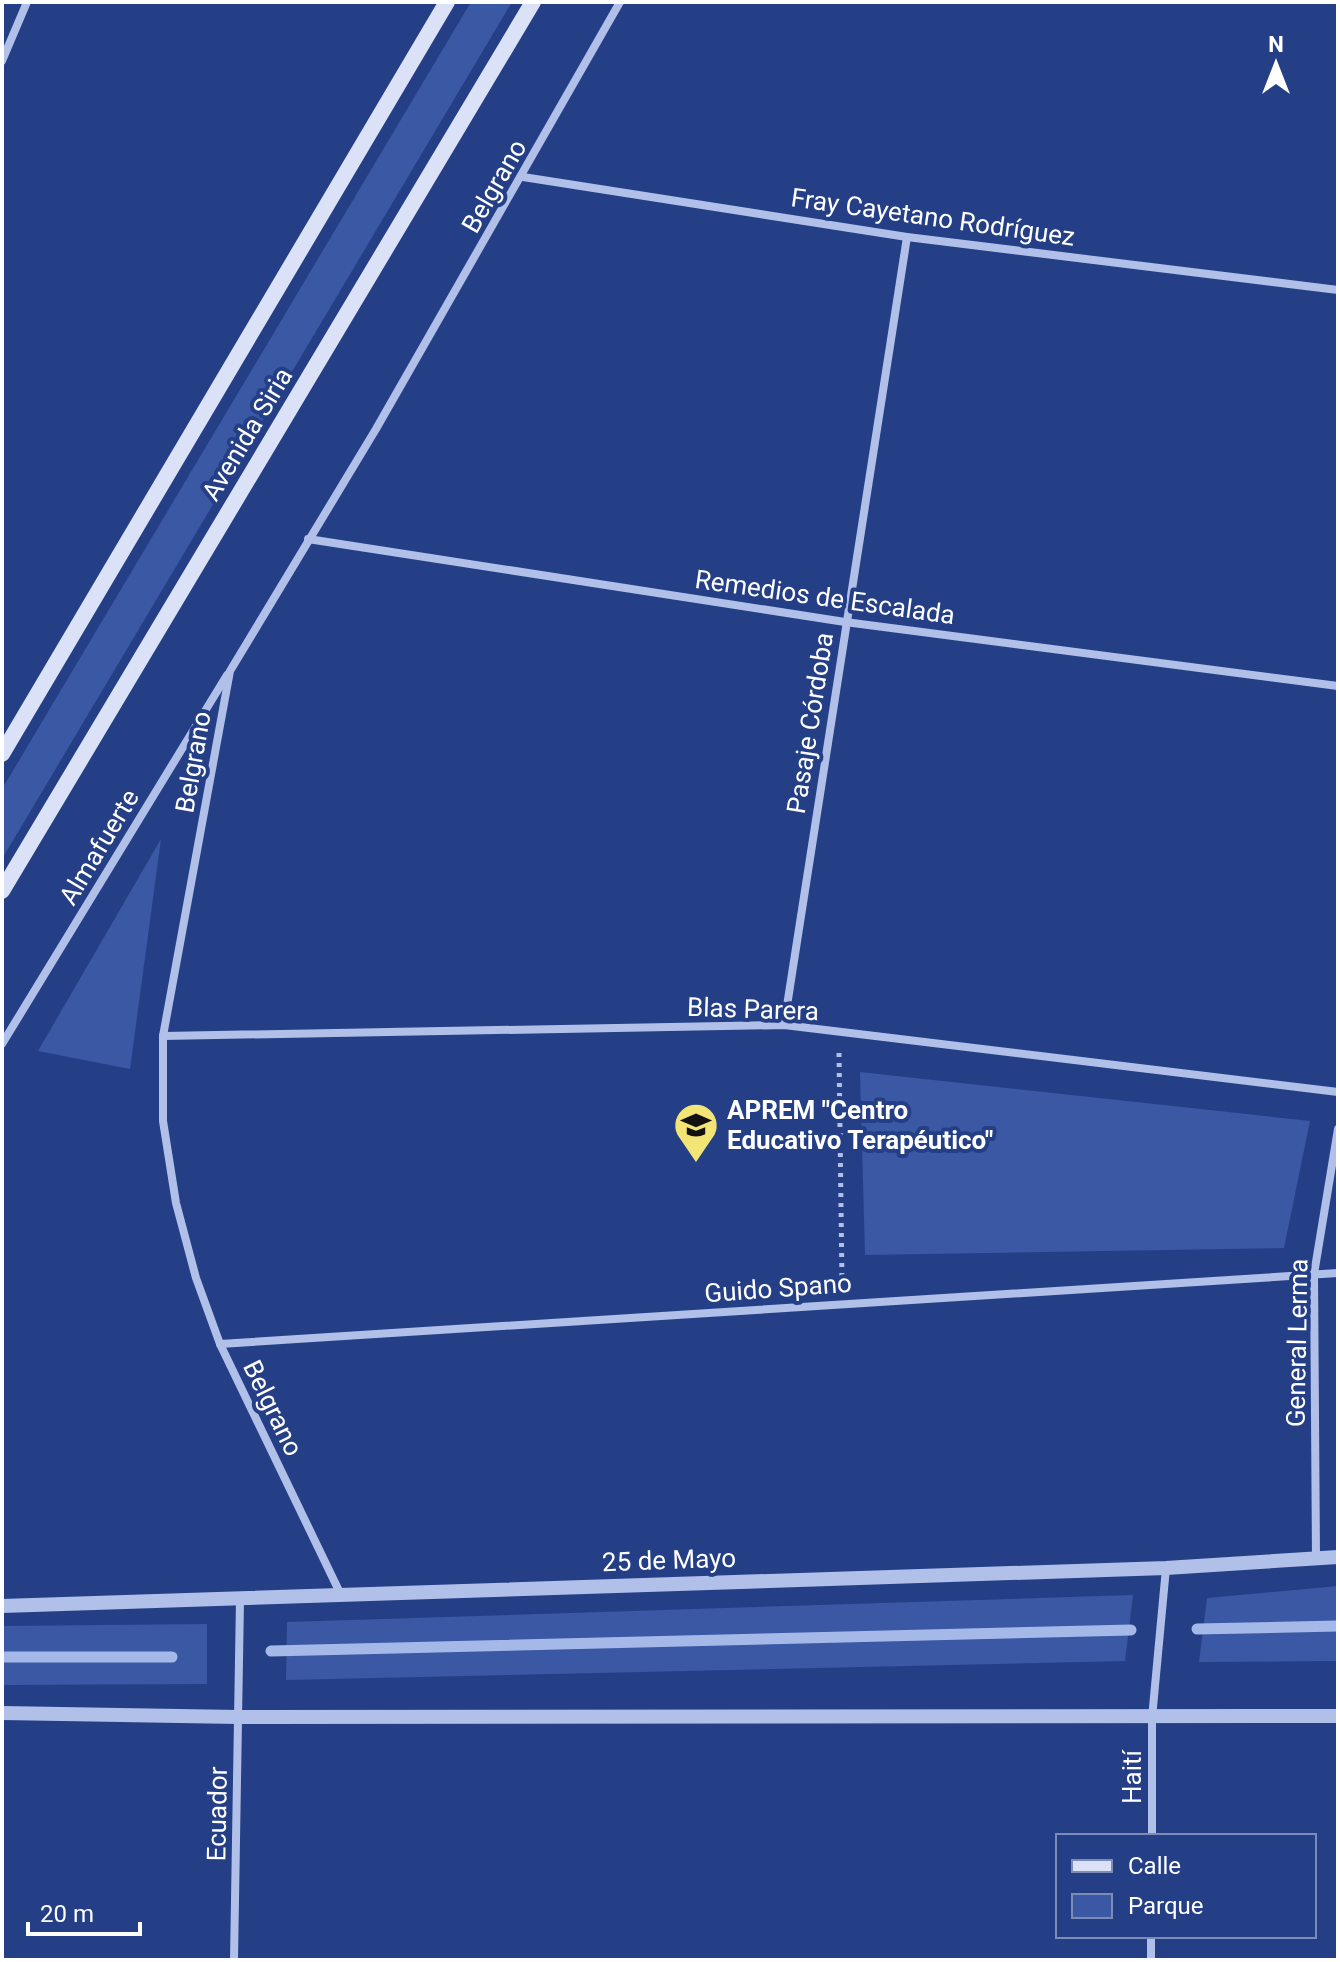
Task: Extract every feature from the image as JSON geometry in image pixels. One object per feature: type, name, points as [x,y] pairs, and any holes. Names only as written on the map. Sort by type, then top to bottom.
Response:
[{"type":"main road","name":"Avenida Siria","points":[[2,754],[447,2]]},
{"type":"main road","name":"Avenida Siria","points":[[2,891],[533,2]]},
{"type":"street","points":[[2,61],[27,2]]},
{"type":"street","name":"Belgrano","points":[[341,1595],[220,1344],[196,1278],[176,1203],[163,1121],[163,1036],[230,671],[523,177],[620,2]]},
{"type":"street","name":"Fray Cayetano Rodríguez","points":[[523,177],[907,237],[1338,290]]},
{"type":"street","name":"Pasaje Córdoba","points":[[784,1025],[907,237]]},
{"type":"street","name":"Remedios de Escalada","points":[[308,539],[845,622],[1338,686]]},
{"type":"street","name":"Almafuerte","points":[[2,1044],[230,671]]},
{"type":"street","name":"Blas Parera","points":[[163,1036],[784,1025],[1338,1092]]},
{"type":"street","name":"General Lerma","points":[[1316,1559],[1314,1274],[1338,1129]]},
{"type":"street","name":"Guido Spano","points":[[220,1344],[1338,1273]]},
{"type":"street","name":"25 de Mayo","points":[[2,1606],[1166,1568],[1338,1557]]},
{"type":"street","name":"Haití","points":[[1152,1834],[1152,1718],[1160,1606],[1166,1568]]},
{"type":"street","name":"Ecuador","points":[[234,1960],[240,1600]]},
{"type":"street","points":[[2,1713],[238,1717],[1338,1716]]},
{"type":"street","points":[[1151,1938],[1151,1960]]},
{"type":"path","points":[[838,1033],[842,1304]]},
{"type":"green space","points":[[471,2],[512,2],[2,859],[2,789]]},
{"type":"green space","points":[[161,839],[130,1069],[38,1051]]},
{"type":"green space","points":[[860,1072],[1310,1121],[1284,1248],[865,1255]]},
{"type":"green space","points":[[1338,1586],[1338,1661],[1199,1662],[1207,1598]]},
{"type":"green space","points":[[1133,1595],[1125,1661],[286,1680],[287,1622]]},
{"type":"green space","points":[[207,1624],[207,1684],[2,1685],[2,1626]]},
{"type":"waterway","points":[[1197,1629],[1338,1626]]},
{"type":"waterway","points":[[271,1651],[1131,1630]]},
{"type":"waterway","points":[[2,1657],[172,1657]]},
{"type":"place","name":"APREM \"Centro Educativo Terapéutico\"","points":[[696,1164]]}]
